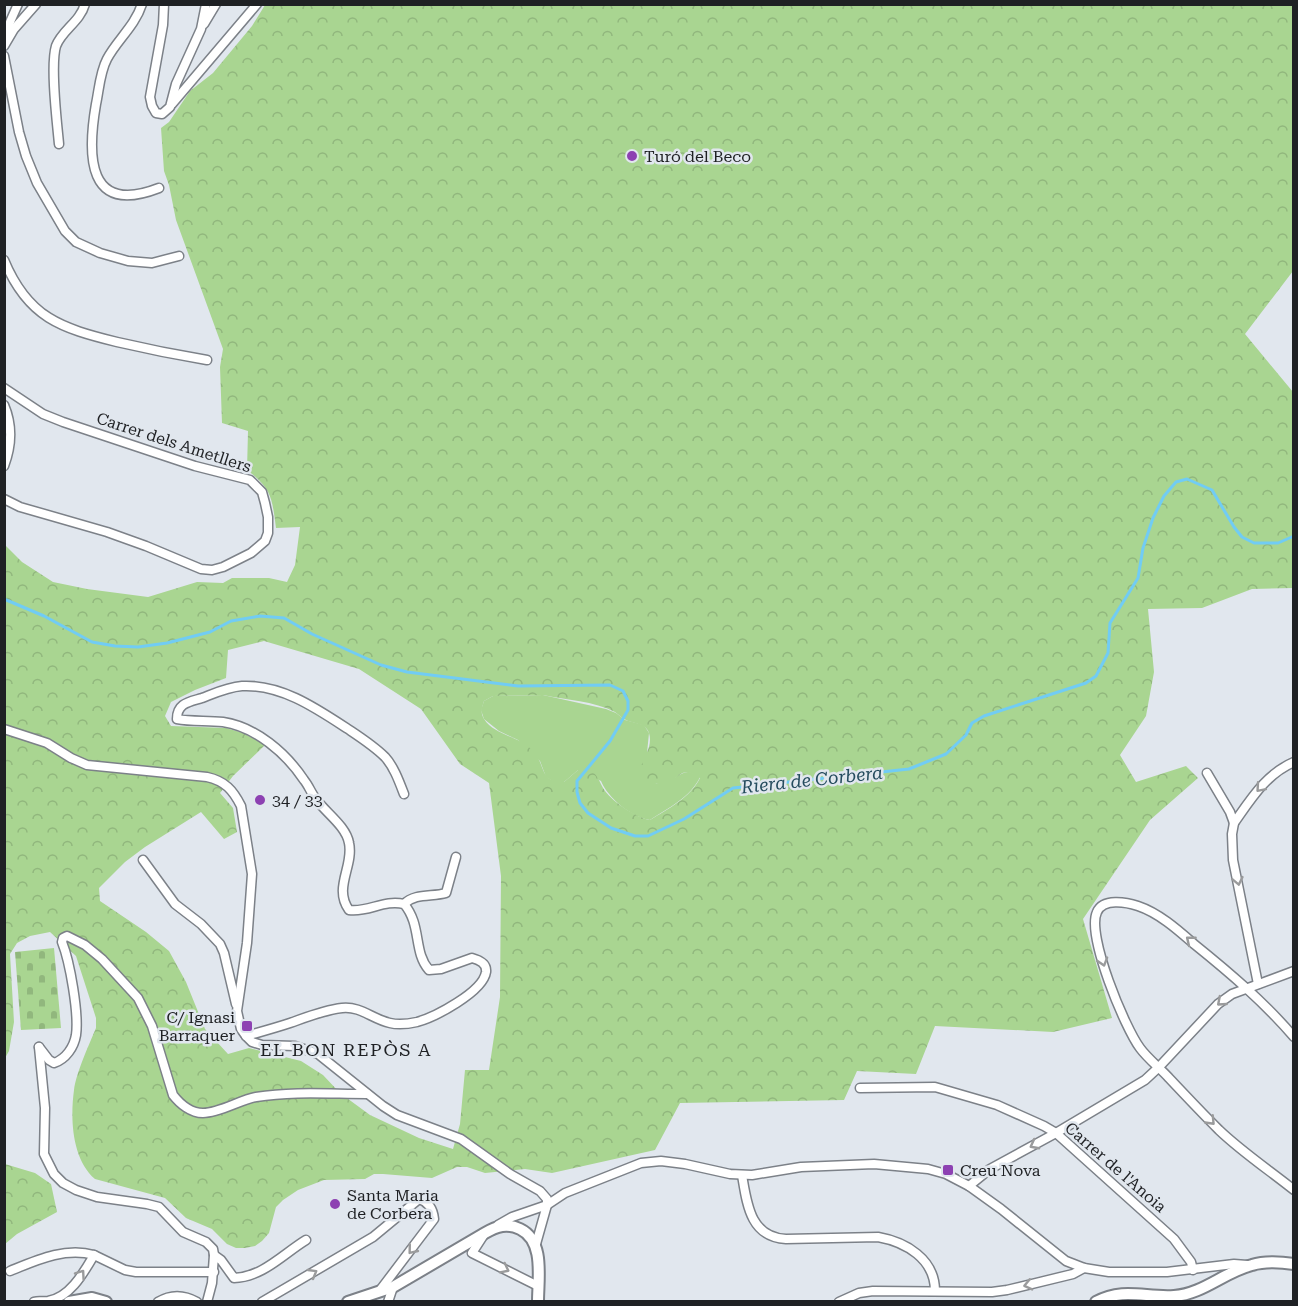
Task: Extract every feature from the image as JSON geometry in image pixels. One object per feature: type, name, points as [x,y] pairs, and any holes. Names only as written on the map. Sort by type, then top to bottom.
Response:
[{"type":"street","points":[[6,42],[10,22],[18,4]]},
{"type":"street","points":[[6,42],[36,4]]},
{"type":"street","points":[[59,144],[55,73],[56,47],[60,38],[80,17],[85,4]]},
{"type":"street","points":[[142,4],[132,24],[106,60],[94,116],[93,162],[100,184],[118,194],[147,193],[159,188]]},
{"type":"street","points":[[164,4],[163,25],[150,97],[156,113],[162,114],[257,4]]},
{"type":"street","points":[[201,29],[206,4]]},
{"type":"street","points":[[170,107],[176,84],[201,29],[216,4]]},
{"type":"street","points":[[4,56],[26,156],[37,183],[65,231],[76,242],[100,253],[128,261],[152,263],[179,256]]},
{"type":"street","points":[[4,260],[12,279],[26,298],[46,317],[66,328],[161,353],[207,360]]},
{"type":"street","name":"Carrer dels Ametllers","points":[[4,388],[43,414],[63,422],[195,466],[250,480],[262,492],[268,518],[268,532],[265,541],[251,553],[223,567],[212,570],[201,569],[146,546],[20,507],[4,499]]},
{"type":"street","points":[[4,405],[10,417],[11,440],[10,451],[4,466]]},
{"type":"street","points":[[404,794],[386,757],[364,739],[328,716],[303,701],[281,692],[241,686],[183,703],[177,712],[177,719],[224,722],[242,727],[259,735],[290,761],[314,797],[335,820],[349,841],[350,853],[342,885],[344,903],[349,910],[357,911],[387,903],[404,904],[415,898],[446,893],[456,857]]},
{"type":"street","points":[[4,729],[47,743],[87,765],[207,777],[218,779],[230,788],[236,796],[243,816],[252,874],[247,943],[237,1011]]},
{"type":"street","points":[[1258,984],[1233,860],[1232,834],[1234,823],[1264,783],[1279,768],[1293,762]]},
{"type":"street","points":[[1207,773],[1234,823]]},
{"type":"street","points":[[143,860],[176,904],[201,924],[219,944],[224,953],[241,1029],[252,1042],[262,1045],[295,1046],[318,1054],[367,1094],[397,1114],[461,1139],[510,1174],[540,1191],[547,1199],[547,1205],[536,1244],[538,1302]]},
{"type":"street","points":[[1293,1037],[1274,1014],[1246,988],[1155,914],[1140,906],[1112,902],[1097,911],[1094,927],[1111,986],[1124,1021],[1141,1049],[1220,1131],[1293,1190]]},
{"type":"street","points":[[246,1036],[340,1008],[359,1008],[389,1023],[417,1022],[457,1002],[482,982],[486,974],[483,962],[472,958],[441,969],[429,970],[422,960],[413,917],[404,904]]},
{"type":"street","points":[[207,1302],[214,1272],[214,1255],[213,1249],[206,1242],[183,1233],[159,1208],[147,1204],[97,1197],[63,1183],[54,1174],[44,1154],[45,1108],[39,1047],[49,1060],[54,1063],[60,1061],[73,1047],[76,1034],[71,975],[62,942],[63,938],[67,936],[85,945],[102,959],[138,998],[152,1026],[173,1095],[180,1103],[194,1112],[204,1114],[253,1098],[279,1094],[300,1092],[367,1094]]},
{"type":"street","points":[[969,1186],[990,1169],[1056,1134],[1144,1080],[1218,1004],[1232,994],[1293,972]]},
{"type":"street","name":"Carrer de l'Anoia","points":[[860,1088],[935,1087],[997,1105],[1044,1126],[1056,1134],[1174,1239],[1191,1262],[1193,1270]]},
{"type":"street","points":[[348,1302],[381,1289],[393,1287],[512,1217],[547,1205],[565,1193],[640,1163],[661,1161],[742,1175],[801,1167],[874,1164],[937,1171],[969,1186],[1032,1232],[1066,1261],[1083,1268],[1136,1273],[1193,1270],[1234,1264],[1293,1264]]},
{"type":"street","points":[[742,1175],[745,1192],[757,1226],[767,1235],[786,1239],[878,1237],[888,1239],[907,1246],[922,1259],[934,1276],[935,1291]]},
{"type":"street","points":[[262,1302],[373,1237],[418,1199],[424,1201],[433,1212],[434,1219],[381,1289]]},
{"type":"street","points":[[497,1226],[517,1228],[536,1244]]},
{"type":"street","points":[[484,1233],[472,1253],[538,1286]]},
{"type":"street","points":[[214,1255],[221,1260],[234,1278],[244,1278],[277,1262],[306,1240]]},
{"type":"street","points":[[10,1271],[55,1255],[74,1251],[94,1255],[125,1270],[136,1272],[214,1272]]},
{"type":"street","points":[[34,1302],[48,1301],[67,1292],[94,1255]]},
{"type":"street","points":[[1096,1302],[1109,1295],[1122,1293],[1174,1299],[1199,1290],[1251,1265]]},
{"type":"street","points":[[839,1302],[866,1292],[1007,1290],[1073,1274],[1083,1268]]},
{"type":"street","points":[[388,1302],[393,1287]]},
{"type":"street","points":[[1190,1302],[1199,1290]]},
{"type":"street","points":[[158,1302],[170,1296],[181,1296],[197,1302]]},
{"type":"street","points":[[69,1302],[92,1298],[106,1302]]},
{"type":"green space","points":[[265,5],[1293,5],[1293,271],[1245,334],[1293,392],[1293,588],[1252,589],[1202,608],[1148,609],[1154,672],[1146,716],[1120,755],[1136,782],[1186,766],[1198,778],[1150,820],[1083,919],[1112,1018],[1053,1032],[935,1026],[916,1074],[857,1071],[844,1100],[680,1103],[655,1150],[552,1173],[525,1169],[485,1173],[467,1167],[457,1167],[432,1178],[374,1174],[365,1179],[324,1180],[298,1190],[283,1200],[276,1207],[269,1233],[255,1246],[245,1248],[236,1248],[227,1244],[212,1229],[186,1218],[165,1198],[95,1179],[87,1171],[77,1150],[72,1113],[77,1076],[96,1028],[96,1018],[76,956],[50,932],[30,936],[17,943],[10,954],[14,1022],[9,1051],[5,1058],[5,545],[22,562],[53,582],[87,589],[148,597],[197,582],[223,583],[232,578],[269,578],[287,582],[295,565],[300,527],[276,528],[273,509],[266,489],[247,470],[248,431],[222,423],[220,367],[223,349],[176,220],[164,171],[161,128],[169,122],[190,91],[213,73],[252,26]],"holes":[[[264,641],[359,669],[421,709],[460,764],[489,783],[501,876],[500,997],[489,1070],[465,1070],[460,1124],[453,1149],[419,1138],[370,1115],[340,1093],[323,1075],[301,1061],[249,1048],[228,1054],[205,1029],[186,982],[169,951],[146,932],[100,901],[99,888],[125,862],[201,812],[224,839],[237,832],[233,808],[220,793],[233,776],[265,745],[243,733],[226,728],[171,726],[165,716],[171,702],[226,678],[228,650]],[[543,695],[598,705],[645,727],[650,739],[641,766],[640,777],[647,784],[666,783],[685,772],[700,778],[685,797],[650,820],[632,813],[614,800],[588,768],[578,770],[564,782],[550,779],[544,772],[538,757],[529,747],[489,725],[482,712],[484,701],[493,696]]]},
{"type":"green space","points":[[543,695],[606,709],[625,720],[644,725],[649,733],[647,753],[656,784],[686,772],[700,777],[685,796],[650,820],[628,811],[609,794],[601,781],[578,770],[564,782],[554,782],[546,777],[540,761],[518,740],[499,731],[484,719],[481,710],[484,701],[493,696]]},
{"type":"green space","points":[[54,948],[61,1028],[21,1030],[15,952]]},
{"type":"green space","points":[[5,1164],[35,1173],[51,1184],[57,1212],[17,1234],[5,1244]]},
{"type":"waterway","name":"Riera de Corbera","points":[[4,599],[44,616],[92,642],[115,646],[138,647],[167,643],[210,632],[231,621],[260,616],[284,618],[312,634],[381,665],[407,672],[518,686],[610,685],[623,691],[628,701],[628,710],[610,741],[577,781],[577,792],[580,803],[588,813],[611,828],[635,836],[648,836],[684,819],[733,788],[909,769],[946,754],[966,735],[972,723],[984,716],[1086,683],[1096,676],[1108,653],[1110,623],[1138,578],[1143,548],[1153,518],[1164,496],[1176,482],[1187,479],[1212,490],[1234,527],[1242,537],[1254,543],[1278,543],[1294,536]]},
{"type":"place","name":"Turó del Beco","points":[[632,156]]},
{"type":"place","name":"34 / 33","points":[[260,800]]},
{"type":"place","name":"C/ Ignasi Barraquer","points":[[247,1026]]},
{"type":"place","name":"Creu Nova","points":[[948,1170]]},
{"type":"place","name":"Santa Maria de Corbera","points":[[335,1204]]},
{"type":"district","name":"EL BON REPÒS A","points":[[346,1050]]}]
